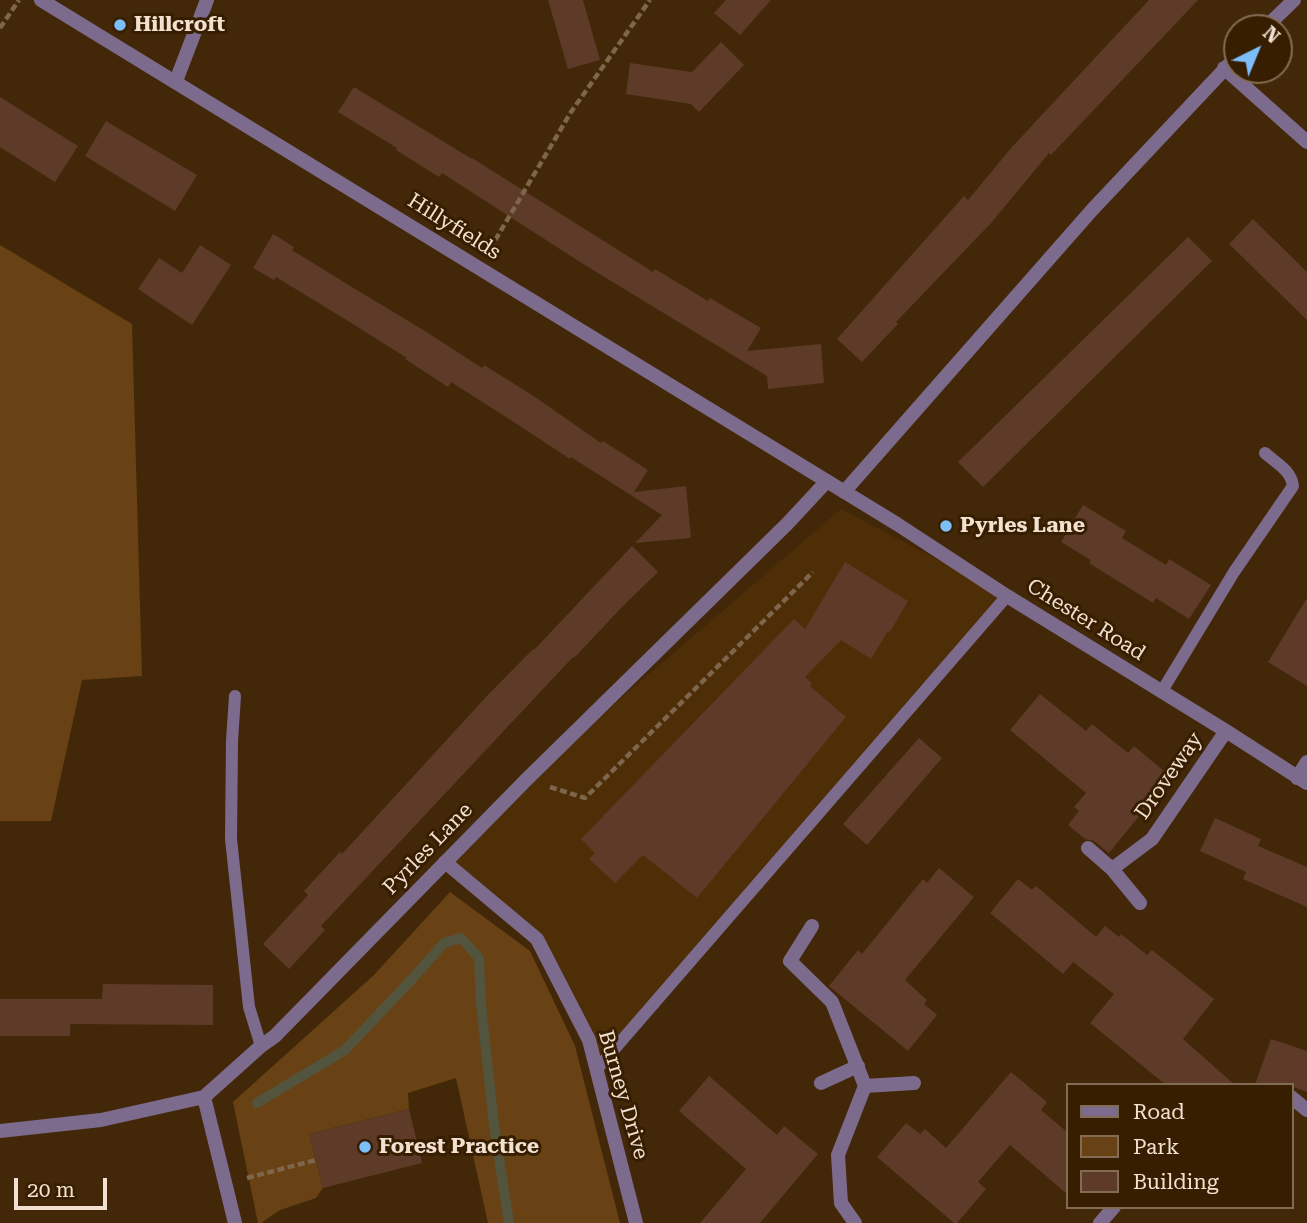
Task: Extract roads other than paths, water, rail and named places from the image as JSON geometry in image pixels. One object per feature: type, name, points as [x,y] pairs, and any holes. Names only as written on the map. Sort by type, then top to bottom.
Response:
[{"type":"street","name":"Hillyfields","points":[[41,0],[844,492]]},
{"type":"street","points":[[176,81],[207,0]]},
{"type":"street","points":[[1280,14],[1294,0]]},
{"type":"street","points":[[844,492],[1092,210],[1223,69]]},
{"type":"street","points":[[1242,84],[1307,142]]},
{"type":"street","name":"Pyrles Lane","points":[[0,1131],[101,1120],[204,1097],[275,1036],[526,780],[787,524],[827,481]]},
{"type":"street","name":"Chester Road","points":[[844,492],[1302,781]]},
{"type":"street","name":"Droveway","points":[[1112,869],[1152,839],[1226,731]]},
{"type":"street","points":[[1302,781],[1307,762]]},
{"type":"street","points":[[1088,848],[1112,869],[1140,903]]},
{"type":"street","name":"Burney Drive","points":[[445,862],[537,939],[589,1040],[636,1223]]},
{"type":"street","points":[[812,926],[790,961],[832,1002],[865,1086],[838,1155],[841,1203],[855,1223]]},
{"type":"street","points":[[821,1083],[858,1066]]},
{"type":"street","points":[[865,1086],[914,1083]]},
{"type":"street","points":[[204,1097],[235,1223]]},
{"type":"street","points":[[1293,1099],[1307,1110]]},
{"type":"street","points":[[1100,1223],[1112,1209]]},
{"type":"lane","points":[[1162,691],[1234,572],[1293,486],[1289,473],[1265,453]]},
{"type":"lane","points":[[597,1069],[1007,596]]},
{"type":"lane","points":[[236,696],[232,741],[231,839],[249,1007],[261,1046]]},
{"type":"waterway","points":[[257,1103],[345,1050],[444,943],[461,938],[479,958],[481,1004],[494,1125],[509,1223]]},
{"type":"place","name":"Hillcroft","points":[[120,25]]},
{"type":"place","name":"Pyrles Lane","points":[[946,526]]},
{"type":"place","name":"Forest Practice","points":[[365,1147]]}]
